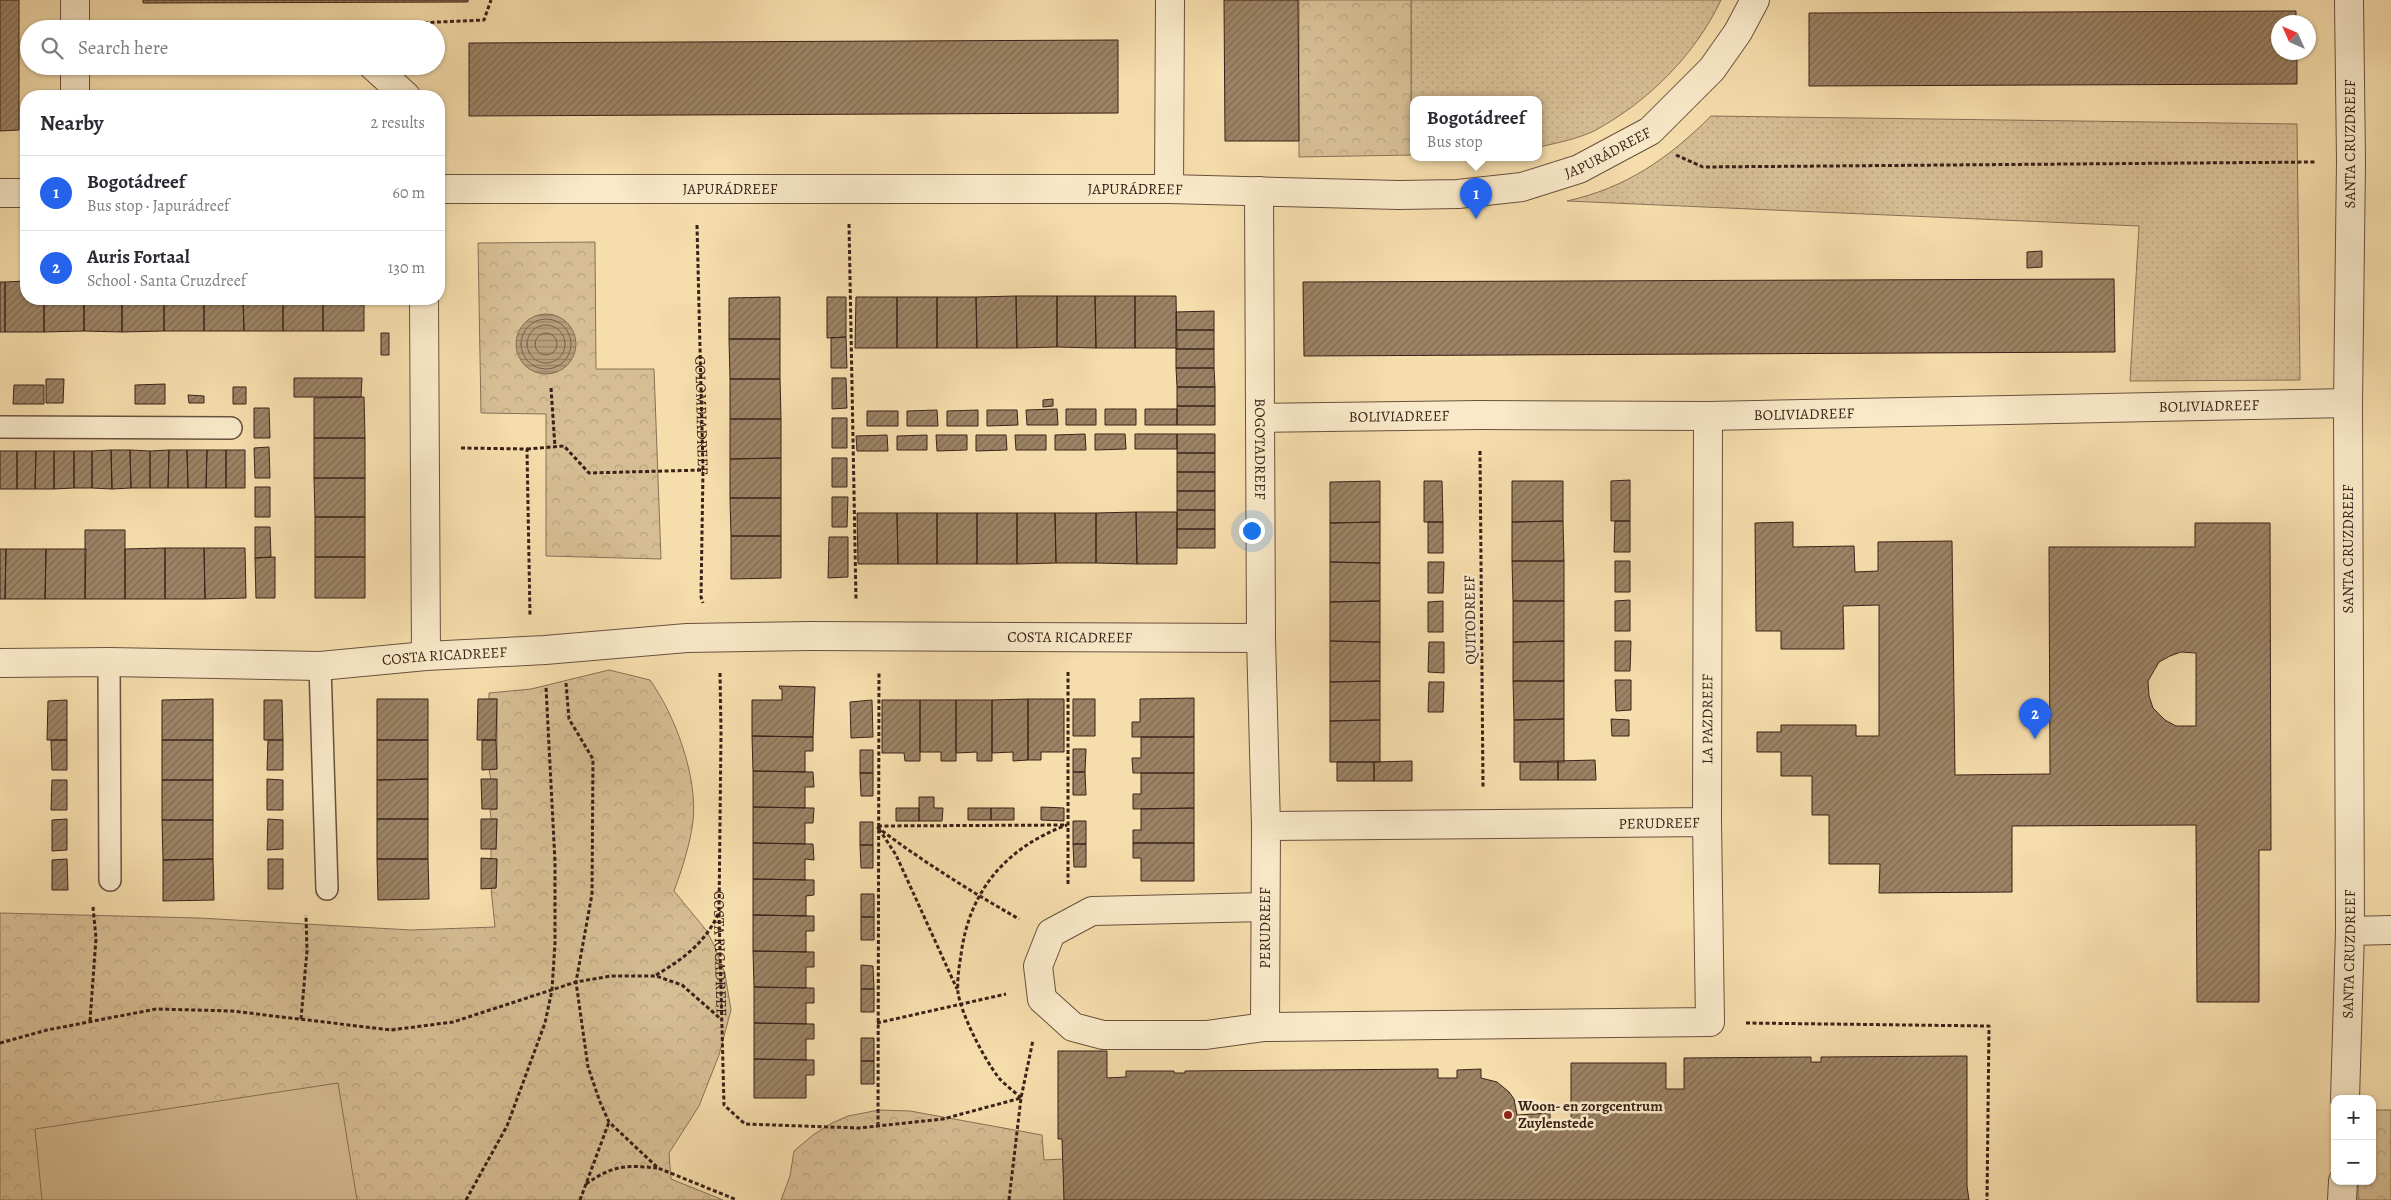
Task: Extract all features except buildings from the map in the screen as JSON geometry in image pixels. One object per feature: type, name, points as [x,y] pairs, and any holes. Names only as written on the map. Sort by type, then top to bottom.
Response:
[{"type":"street","points":[[75,0],[75,20]]},
{"type":"street","points":[[1169,189],[1170,0]]},
{"type":"street","name":"JAPURÁDREEF","points":[[445,189],[1169,189],[1458,194],[1522,187],[1579,169],[1650,131],[1712,69],[1738,32],[1755,0]]},
{"type":"street","name":"SANTA CRUZDREEF","points":[[2345,1095],[2350,931],[2348,403],[2352,161],[2349,0]]},
{"type":"street","points":[[75,75],[75,90]]},
{"type":"street","points":[[383,75],[399,90]]},
{"type":"street","name":"BOGOTADREEF","points":[[1260,191],[1261,638],[1266,826]]},
{"type":"street","points":[[0,193],[20,193]]},
{"type":"street","points":[[424,305],[426,656]]},
{"type":"street","name":"BOLIVIADREEF","points":[[1260,418],[1480,415],[1708,416],[2348,403]]},
{"type":"street","name":"LA PAZDREEF","points":[[1708,416],[1710,1022]]},
{"type":"street","name":"COSTA RICADREEF","points":[[0,663],[109,662],[320,666],[426,656],[718,638],[868,636],[1261,638]]},
{"type":"street","name":"PERUDREEF","points":[[1265,1027],[1266,826],[1708,822]]},
{"type":"street","points":[[1265,907],[1092,911],[1051,933],[1038,966],[1041,993],[1073,1027],[1103,1035],[1206,1035],[1265,1027],[1710,1022]]},
{"type":"street","points":[[2350,931],[2391,930]]},
{"type":"street","points":[[2342,1200],[2343,1185]]},
{"type":"lane","points":[[0,428],[231,428]]},
{"type":"lane","points":[[109,662],[110,880]]},
{"type":"lane","points":[[320,666],[327,889]]},
{"type":"path","points":[[445,22],[484,20],[491,0]]},
{"type":"path","points":[[1650,131],[1677,156],[1703,167],[2352,161]]},
{"type":"path","name":"COLOMBIADREEF","points":[[696,189],[703,470],[701,597],[718,638]]},
{"type":"path","points":[[849,189],[851,427],[868,636],[877,826],[878,1126]]},
{"type":"path","points":[[551,388],[555,446]]},
{"type":"path","name":"QUITODREEF","points":[[1480,415],[1484,825]]},
{"type":"path","points":[[425,448],[527,449],[564,446],[589,473],[703,470]]},
{"type":"path","points":[[527,449],[529,613],[554,649],[569,719],[593,759],[592,894],[576,982],[588,1067],[609,1122],[658,1168]]},
{"type":"path","points":[[1068,637],[1068,892],[1083,915]]},
{"type":"path","name":"COSTA RICADREEF","points":[[718,638],[721,732],[720,912],[724,1106],[745,1124],[859,1128],[943,1120],[1021,1098]]},
{"type":"path","points":[[466,1200],[507,1126],[545,1023],[552,990],[555,944],[554,649]]},
{"type":"path","points":[[877,826],[1068,825]]},
{"type":"path","points":[[958,991],[963,940],[978,896],[1000,866],[1023,847],[1044,834],[1068,825]]},
{"type":"path","points":[[877,826],[910,851],[978,896],[1050,937]]},
{"type":"path","points":[[877,826],[896,855],[958,991],[961,1004],[975,1038],[999,1078],[1021,1098]]},
{"type":"path","points":[[90,1021],[96,938],[92,895],[110,880]]},
{"type":"path","points":[[301,1019],[307,950],[306,894],[327,889]]},
{"type":"path","points":[[656,976],[671,966],[711,931],[720,912]]},
{"type":"path","points":[[0,1043],[46,1030],[156,1009],[232,1012],[391,1030],[454,1022],[576,982],[611,976],[656,976],[682,985],[722,1020]]},
{"type":"path","points":[[877,1023],[961,1004],[1041,993],[1021,1098],[1009,1200]]},
{"type":"path","points":[[1710,1022],[1989,1026],[1987,1200]]},
{"type":"path","points":[[580,1200],[609,1122]]},
{"type":"path","points":[[586,1184],[601,1173],[629,1165],[658,1168],[737,1200]]},
{"type":"green space","points":[[1299,0],[1411,0],[1410,155],[1299,157]]},
{"type":"green space","points":[[1411,0],[1721,0],[1698,40],[1668,75],[1633,106],[1614,119],[1594,131],[1574,139],[1542,146],[1542,96],[1411,96]]},
{"type":"green space","points":[[1711,116],[2297,124],[2300,380],[2130,381],[2139,226],[1567,201],[1608,188],[1645,169],[1663,158]]},
{"type":"green space","points":[[595,242],[596,369],[654,369],[661,559],[546,556],[546,414],[481,413],[478,243]]},
{"type":"green space","points":[[609,670],[650,680],[676,728],[688,766],[694,804],[692,830],[683,866],[674,891],[706,930],[714,945],[725,974],[731,1010],[719,1055],[699,1106],[669,1153],[671,1179],[723,1200],[0,1200],[0,913],[199,918],[411,930],[495,927],[491,888],[496,888],[497,859],[491,859],[491,849],[496,849],[497,819],[491,819],[490,810],[497,809],[489,770],[497,769],[497,699],[489,699],[489,693],[531,689]]},
{"type":"green space","points":[[338,1083],[357,1200],[42,1200],[35,1129]]},
{"type":"green space","points":[[879,1110],[910,1111],[1042,1135],[1044,1160],[1064,1159],[1064,1200],[781,1200],[790,1176],[794,1151],[813,1135],[832,1123],[848,1116]]},
{"type":"green space","points":[[2376,1110],[2391,1110],[2391,1200],[2358,1200],[2358,1185],[2376,1185]]},
{"type":"water","points":[[546,314],[558,316],[571,327],[576,344],[574,356],[563,369],[546,374],[534,372],[521,361],[516,344],[518,332],[529,319]]},
{"type":"place","name":"Bogotádreef","points":[[1476,219]]},
{"type":"place","name":"Auris Fortaal","points":[[2035,739]]},
{"type":"place","name":"Woon- en zorgcentrum Zuylenstede","points":[[1508,1115]]}]
